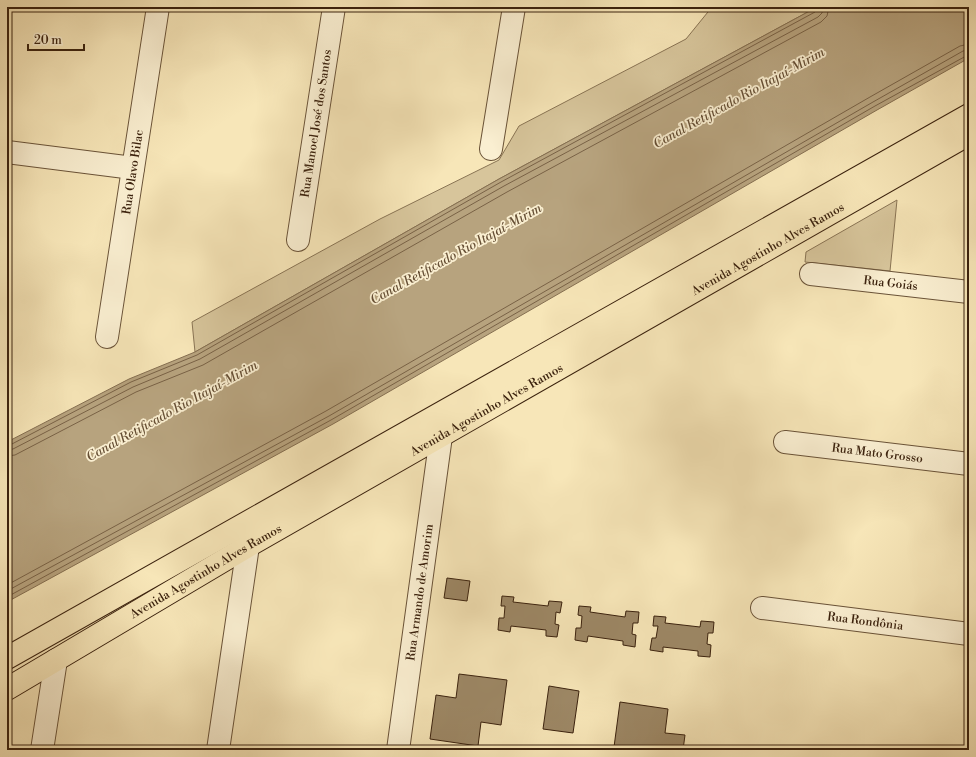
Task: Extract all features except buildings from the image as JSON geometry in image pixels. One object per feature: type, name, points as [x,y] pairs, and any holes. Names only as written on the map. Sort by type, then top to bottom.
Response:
[{"type":"main road","name":"Avenida Agostinho Alves Ramos","points":[[7,658],[969,115]]},
{"type":"main road","name":"Avenida Agostinho Alves Ramos","points":[[7,689],[248,546],[964,139]]},
{"type":"street","name":"Rua Olavo Bilac","points":[[107,337],[158,7]]},
{"type":"street","name":"Rua Manoel José dos Santos","points":[[298,240],[334,7]]},
{"type":"street","points":[[491,149],[514,7]]},
{"type":"street","points":[[7,152],[133,168]]},
{"type":"street","name":"Rua Goiás","points":[[811,274],[969,292]]},
{"type":"street","name":"Rua Armando de Amorim","points":[[398,750],[441,436]]},
{"type":"street","name":"Rua Mato Grosso","points":[[785,442],[969,464]]},
{"type":"street","points":[[218,750],[248,546]]},
{"type":"street","name":"Rua Rondônia","points":[[762,608],[969,634]]},
{"type":"street","points":[[42,750],[56,660]]},
{"type":"shaded area","points":[[712,7],[817,7],[499,179],[195,352],[192,322],[380,219],[499,160],[519,126],[686,39]]},
{"type":"shaded area","points":[[897,200],[890,271],[805,262],[806,252]]},
{"type":"water","name":"Canal Retificado Rio Itajaí-Mirim","points":[[817,7],[969,7],[969,58],[333,424],[7,602],[7,442],[129,379],[195,352],[499,179]]}]
